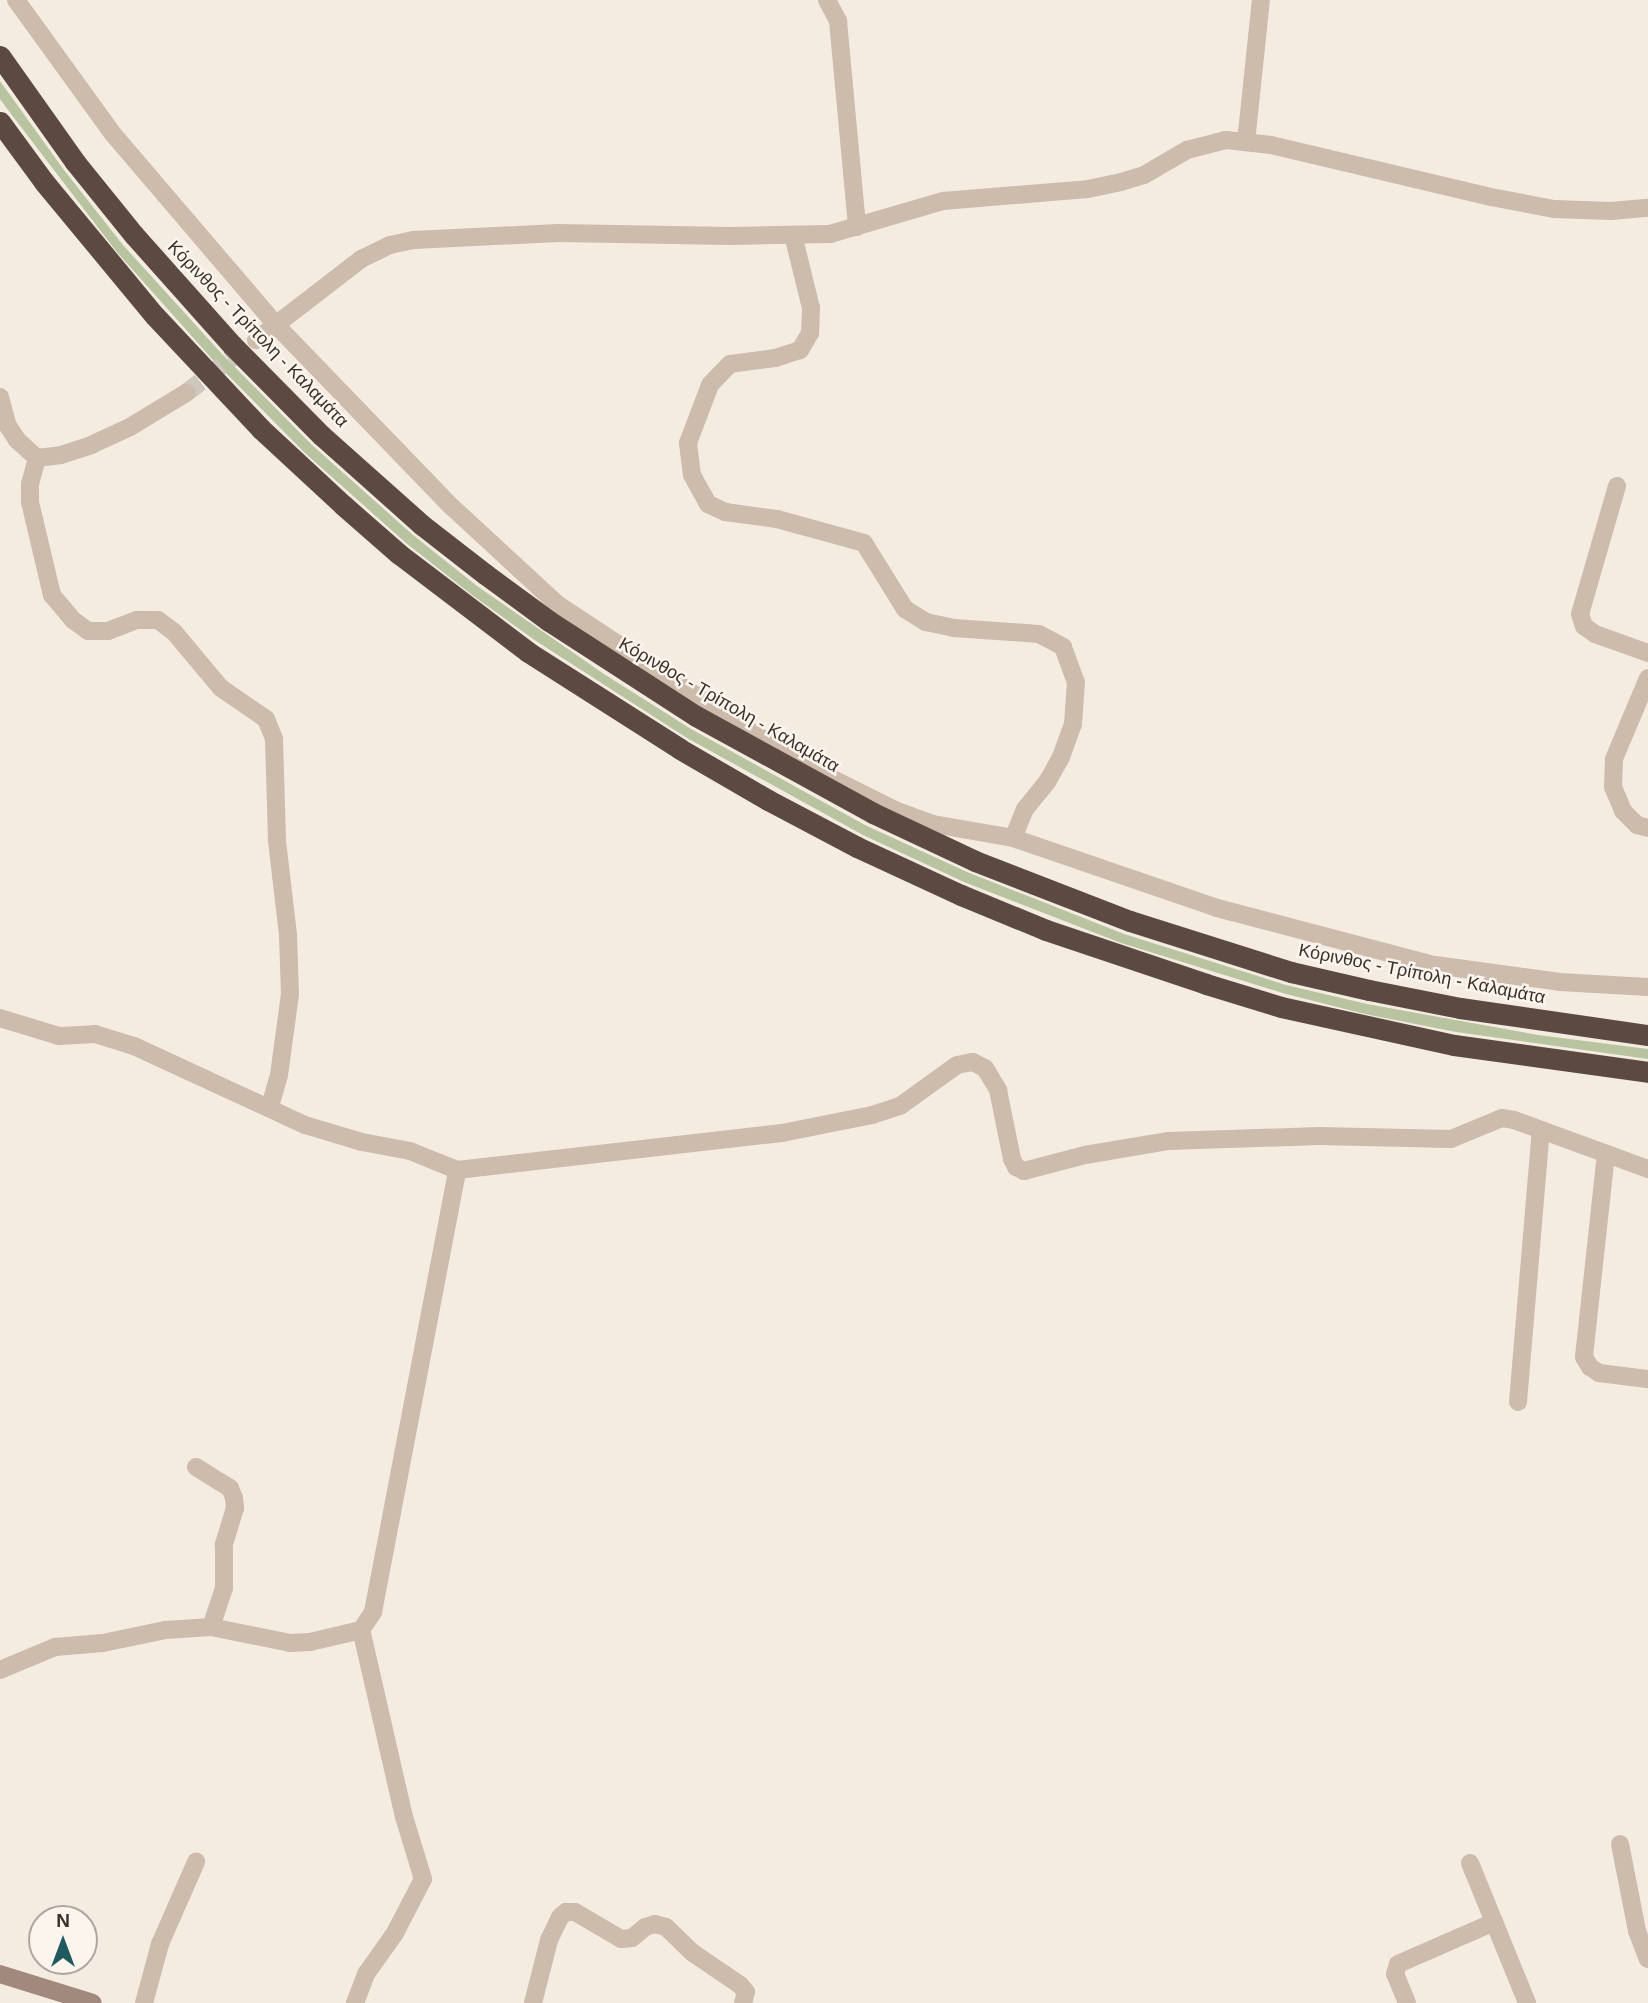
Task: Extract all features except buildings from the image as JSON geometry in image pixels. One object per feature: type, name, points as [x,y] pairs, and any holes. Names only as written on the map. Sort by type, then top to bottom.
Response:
[{"type":"highway","name":"Κόρινθος - Τρίπολη - Καλαμάτα","points":[[0,56],[75,162],[134,235],[232,345],[321,435],[422,525],[485,574],[559,628],[696,716],[873,813],[975,861],[1130,921],[1291,972],[1369,990],[1473,1011],[1648,1035]]},
{"type":"highway","points":[[0,122],[52,193],[155,316],[261,429],[342,505],[399,554],[528,652],[646,729],[757,794],[857,847],[961,895],[1046,930],[1206,984],[1281,1007],[1415,1037],[1535,1058],[1648,1072]]},
{"type":"main road","points":[[0,1973],[93,2003]]},
{"type":"street","points":[[16,0],[113,134],[276,325],[453,508],[557,604],[745,728],[859,793],[933,824],[1013,838],[1217,908],[1435,965],[1560,982],[1648,987]]},
{"type":"street","points":[[827,0],[838,21],[857,227]]},
{"type":"street","points":[[1246,142],[1261,0]]},
{"type":"street","points":[[256,340],[361,259],[390,245],[414,240],[558,233],[830,234],[943,201],[1088,190],[1121,183],[1144,175],[1187,150],[1206,143],[1246,142],[1554,209],[1611,211],[1648,208]]},
{"type":"street","points":[[793,235],[811,308],[810,333],[800,350],[775,358],[730,364],[710,385],[688,443],[692,475],[708,504],[725,512],[777,519],[864,543],[905,609],[926,622],[954,628],[1039,635],[1063,647],[1076,682],[1073,724],[1062,757],[1021,816],[1013,838]]},
{"type":"street","points":[[0,397],[8,426],[17,440],[37,458],[61,455],[91,445],[130,427],[186,393]]},
{"type":"street","points":[[37,458],[30,484],[30,502],[52,595],[73,620],[88,631],[108,631],[137,620],[158,620],[174,632],[220,688],[266,719],[274,738],[277,841],[288,935],[290,994],[279,1075],[270,1107]]},
{"type":"street","points":[[1617,486],[1580,614],[1584,626],[1595,635],[1648,653]]},
{"type":"street","points":[[1648,678],[1614,759],[1613,787],[1622,810],[1637,824],[1648,828]]},
{"type":"street","points":[[0,1018],[59,1035],[94,1034],[134,1046],[305,1125],[362,1143],[410,1151],[457,1170],[782,1133],[872,1115],[900,1106],[957,1065],[973,1062],[985,1068],[998,1090],[1012,1159],[1016,1167],[1024,1171],[1085,1155],[1169,1141],[1319,1136],[1451,1139],[1502,1118],[1648,1169]]},
{"type":"street","points":[[1518,1402],[1541,1130]]},
{"type":"street","points":[[1606,1154],[1584,1357],[1590,1367],[1599,1373],[1648,1379]]},
{"type":"street","points":[[0,1670],[55,1647],[103,1643],[165,1629],[211,1627],[290,1643],[310,1642],[361,1630],[373,1612],[457,1170]]},
{"type":"street","points":[[196,1466],[230,1489],[235,1508],[224,1545],[224,1588],[211,1627]]},
{"type":"street","points":[[355,2003],[366,1974],[395,1933],[423,1879],[404,1817],[361,1630]]},
{"type":"street","points":[[1620,1844],[1637,1931],[1648,1959]]},
{"type":"street","points":[[144,2003],[160,1944],[196,1861]]},
{"type":"street","points":[[1470,1863],[1528,2003]]},
{"type":"street","points":[[533,2003],[541,1960],[560,1917],[566,1912],[575,1912],[621,1939],[632,1938],[645,1927],[655,1924],[666,1927],[692,1953],[740,1985],[746,1992],[744,2003]]},
{"type":"street","points":[[1407,2003],[1395,1974],[1398,1964],[1494,1922]]},
{"type":"green space","points":[[0,81],[64,170],[123,245],[222,354],[312,445],[413,535],[477,586],[604,674],[691,729],[865,825],[967,872],[1124,934],[1286,985],[1367,1004],[1538,1035],[1648,1049],[1648,1059],[1456,1032],[1365,1014],[1286,994],[1121,943],[964,882],[863,835],[687,738],[536,641],[472,595],[406,543],[305,453],[213,360],[116,251],[0,99]]},
{"type":"tunnel","points":[[186,393],[250,344]]}]
